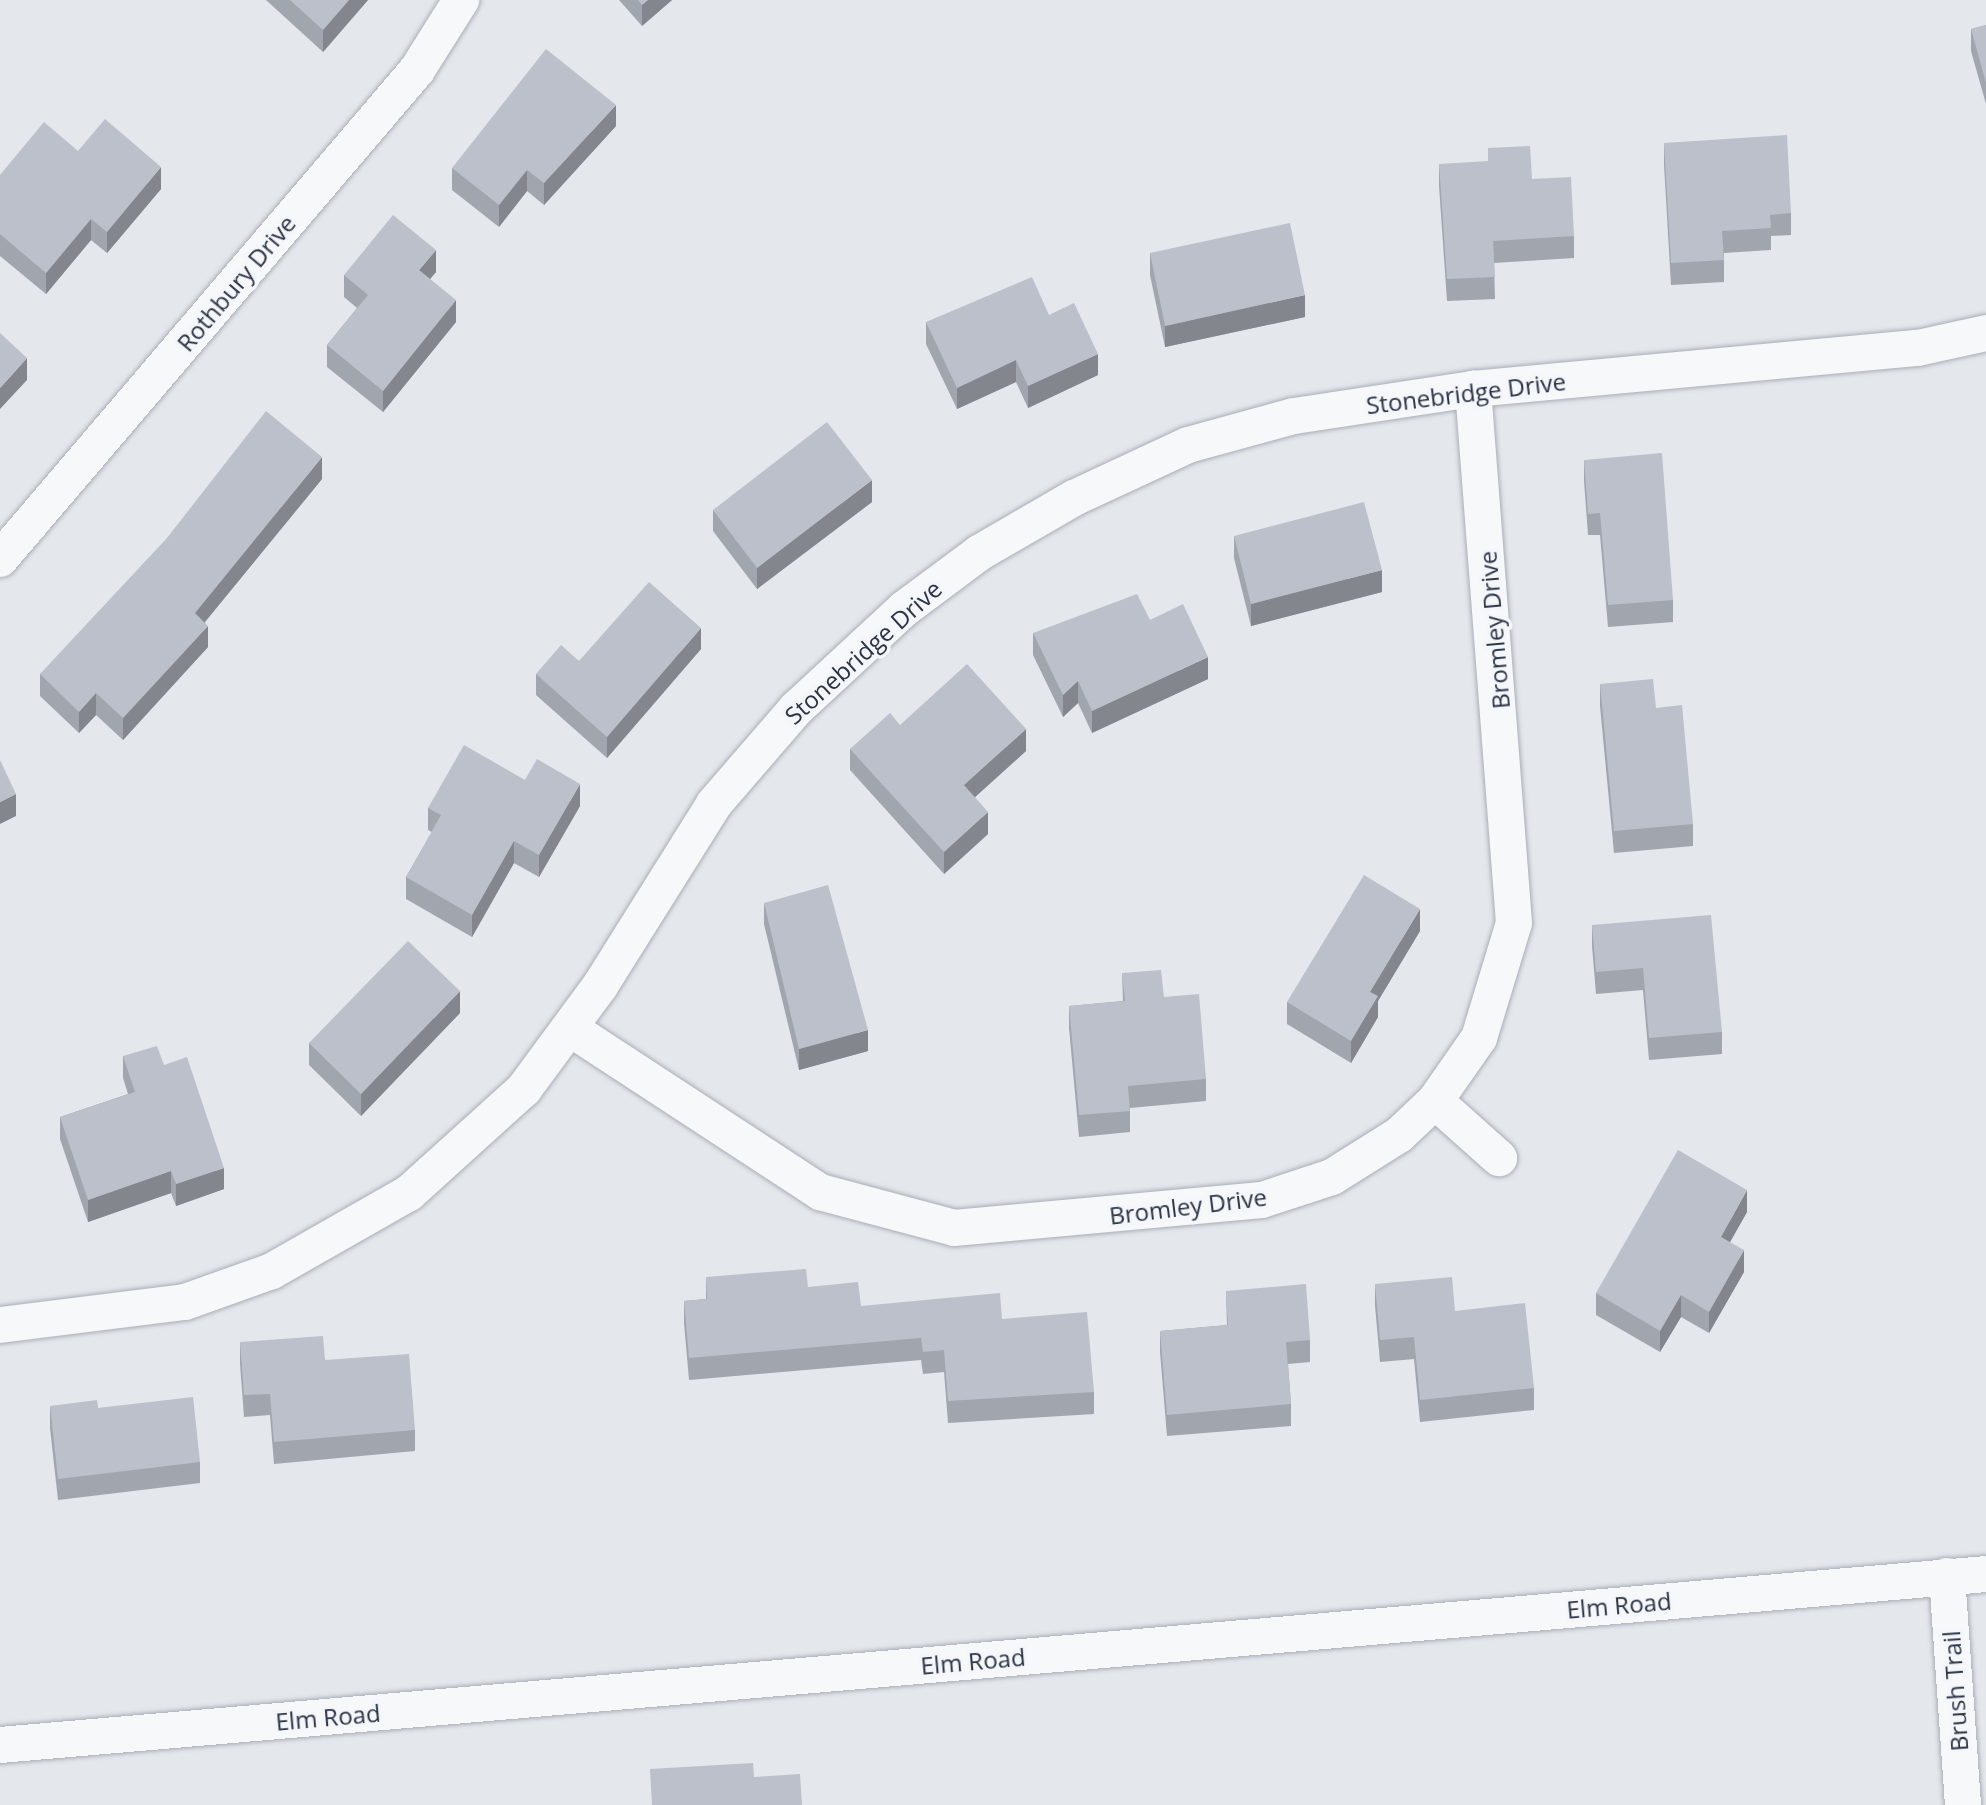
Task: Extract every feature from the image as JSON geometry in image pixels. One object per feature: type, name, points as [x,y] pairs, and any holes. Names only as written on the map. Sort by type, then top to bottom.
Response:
[{"type":"street","name":"Rothbury Drive","points":[[0,559],[417,70],[461,0]]},
{"type":"street","name":"Stonebridge Drive","points":[[0,1325],[185,1302],[351,1231],[483,1132],[571,1029],[649,900],[750,760],[858,650],[979,553],[1074,498],[1188,445],[1294,416],[1473,389],[1918,348],[1986,333]]},
{"type":"street","name":"Bromley Drive","points":[[571,1029],[820,1192],[954,1228],[1262,1200],[1365,1159],[1435,1101],[1490,1014],[1514,923],[1473,389]]},
{"type":"street","points":[[1435,1101],[1499,1158]]},
{"type":"street","name":"Elm Road","points":[[0,1745],[1986,1574]]},
{"type":"street","name":"Brush Trail","points":[[1947,1576],[1963,1805]]},
{"type":"building","points":[[290,0],[349,0],[323,30]]},
{"type":"building","points":[[1986,25],[1986,83],[1971,29]]},
{"type":"building","points":[[546,49],[616,105],[544,183],[527,170],[499,205],[452,168]]},
{"type":"building","points":[[105,119],[161,167],[107,232],[91,219],[46,273],[0,234],[0,175],[44,122],[78,151]]},
{"type":"building","points":[[1787,135],[1791,213],[1770,215],[1771,228],[1722,231],[1724,260],[1671,263],[1664,143]]},
{"type":"building","points":[[1530,146],[1532,179],[1571,177],[1574,236],[1493,241],[1495,277],[1447,279],[1439,164],[1488,161],[1488,148]]},
{"type":"building","points":[[393,215],[436,250],[419,270],[456,300],[383,391],[327,345],[368,295],[344,275]]},
{"type":"building","points":[[1290,223],[1305,295],[1165,326],[1150,253]]},
{"type":"building","points":[[1032,277],[1049,315],[1074,303],[1098,354],[1028,386],[1016,360],[957,388],[926,322]]},
{"type":"building","points":[[0,333],[27,358],[0,388]]},
{"type":"building","points":[[266,411],[322,457],[195,613],[208,626],[123,718],[96,693],[79,712],[40,674],[167,538]]},
{"type":"building","points":[[827,422],[872,480],[757,568],[713,510]]},
{"type":"building","points":[[1662,453],[1673,600],[1608,605],[1600,513],[1588,514],[1584,460]]},
{"type":"building","points":[[1364,502],[1382,570],[1251,604],[1234,536]]},
{"type":"building","points":[[649,582],[701,628],[607,737],[536,674],[561,645],[579,661]]},
{"type":"building","points":[[1137,594],[1150,620],[1183,604],[1208,657],[1092,711],[1078,681],[1063,695],[1033,633]]},
{"type":"building","points":[[967,664],[1026,729],[964,785],[988,812],[944,852],[850,749],[890,713],[900,725]]},
{"type":"building","points":[[1653,679],[1656,708],[1682,705],[1693,824],[1614,831],[1600,684]]},
{"type":"building","points":[[464,745],[525,780],[537,759],[580,784],[539,855],[514,841],[472,915],[406,877],[441,815],[428,808]]},
{"type":"building","points":[[0,760],[16,794],[0,802]]},
{"type":"building","points":[[1364,875],[1420,909],[1370,992],[1378,996],[1351,1041],[1287,1002]]},
{"type":"building","points":[[828,885],[868,1030],[799,1049],[764,903]]},
{"type":"building","points":[[1711,915],[1722,1032],[1649,1038],[1643,968],[1596,972],[1592,925]]},
{"type":"building","points":[[408,941],[460,991],[361,1094],[309,1043]]},
{"type":"building","points":[[1161,970],[1164,997],[1199,994],[1206,1079],[1128,1086],[1130,1111],[1079,1115],[1069,1006],[1125,1001],[1122,973]]},
{"type":"building","points":[[157,1046],[164,1065],[187,1057],[224,1168],[176,1184],[171,1171],[88,1200],[60,1117],[135,1092],[123,1056]]},
{"type":"building","points":[[1678,1150],[1747,1190],[1721,1237],[1744,1250],[1709,1312],[1681,1295],[1660,1331],[1596,1293]]},
{"type":"building","points":[[806,1269],[808,1287],[858,1282],[861,1306],[1000,1293],[1002,1319],[1087,1312],[1094,1392],[948,1401],[944,1350],[923,1352],[921,1338],[689,1358],[684,1301],[707,1299],[706,1277]]},
{"type":"building","points":[[1452,1277],[1455,1311],[1525,1303],[1534,1388],[1420,1400],[1414,1337],[1380,1340],[1375,1284]]},
{"type":"building","points":[[1306,1284],[1310,1340],[1286,1342],[1291,1404],[1167,1415],[1160,1331],[1228,1325],[1226,1291]]},
{"type":"building","points":[[323,1336],[325,1360],[409,1354],[415,1430],[274,1442],[270,1394],[244,1395],[240,1342]]},
{"type":"building","points":[[193,1397],[200,1462],[58,1479],[50,1406],[97,1400],[98,1408]]},
{"type":"building","points":[[753,1763],[754,1777],[800,1774],[802,1805],[652,1805],[650,1769]]}]
